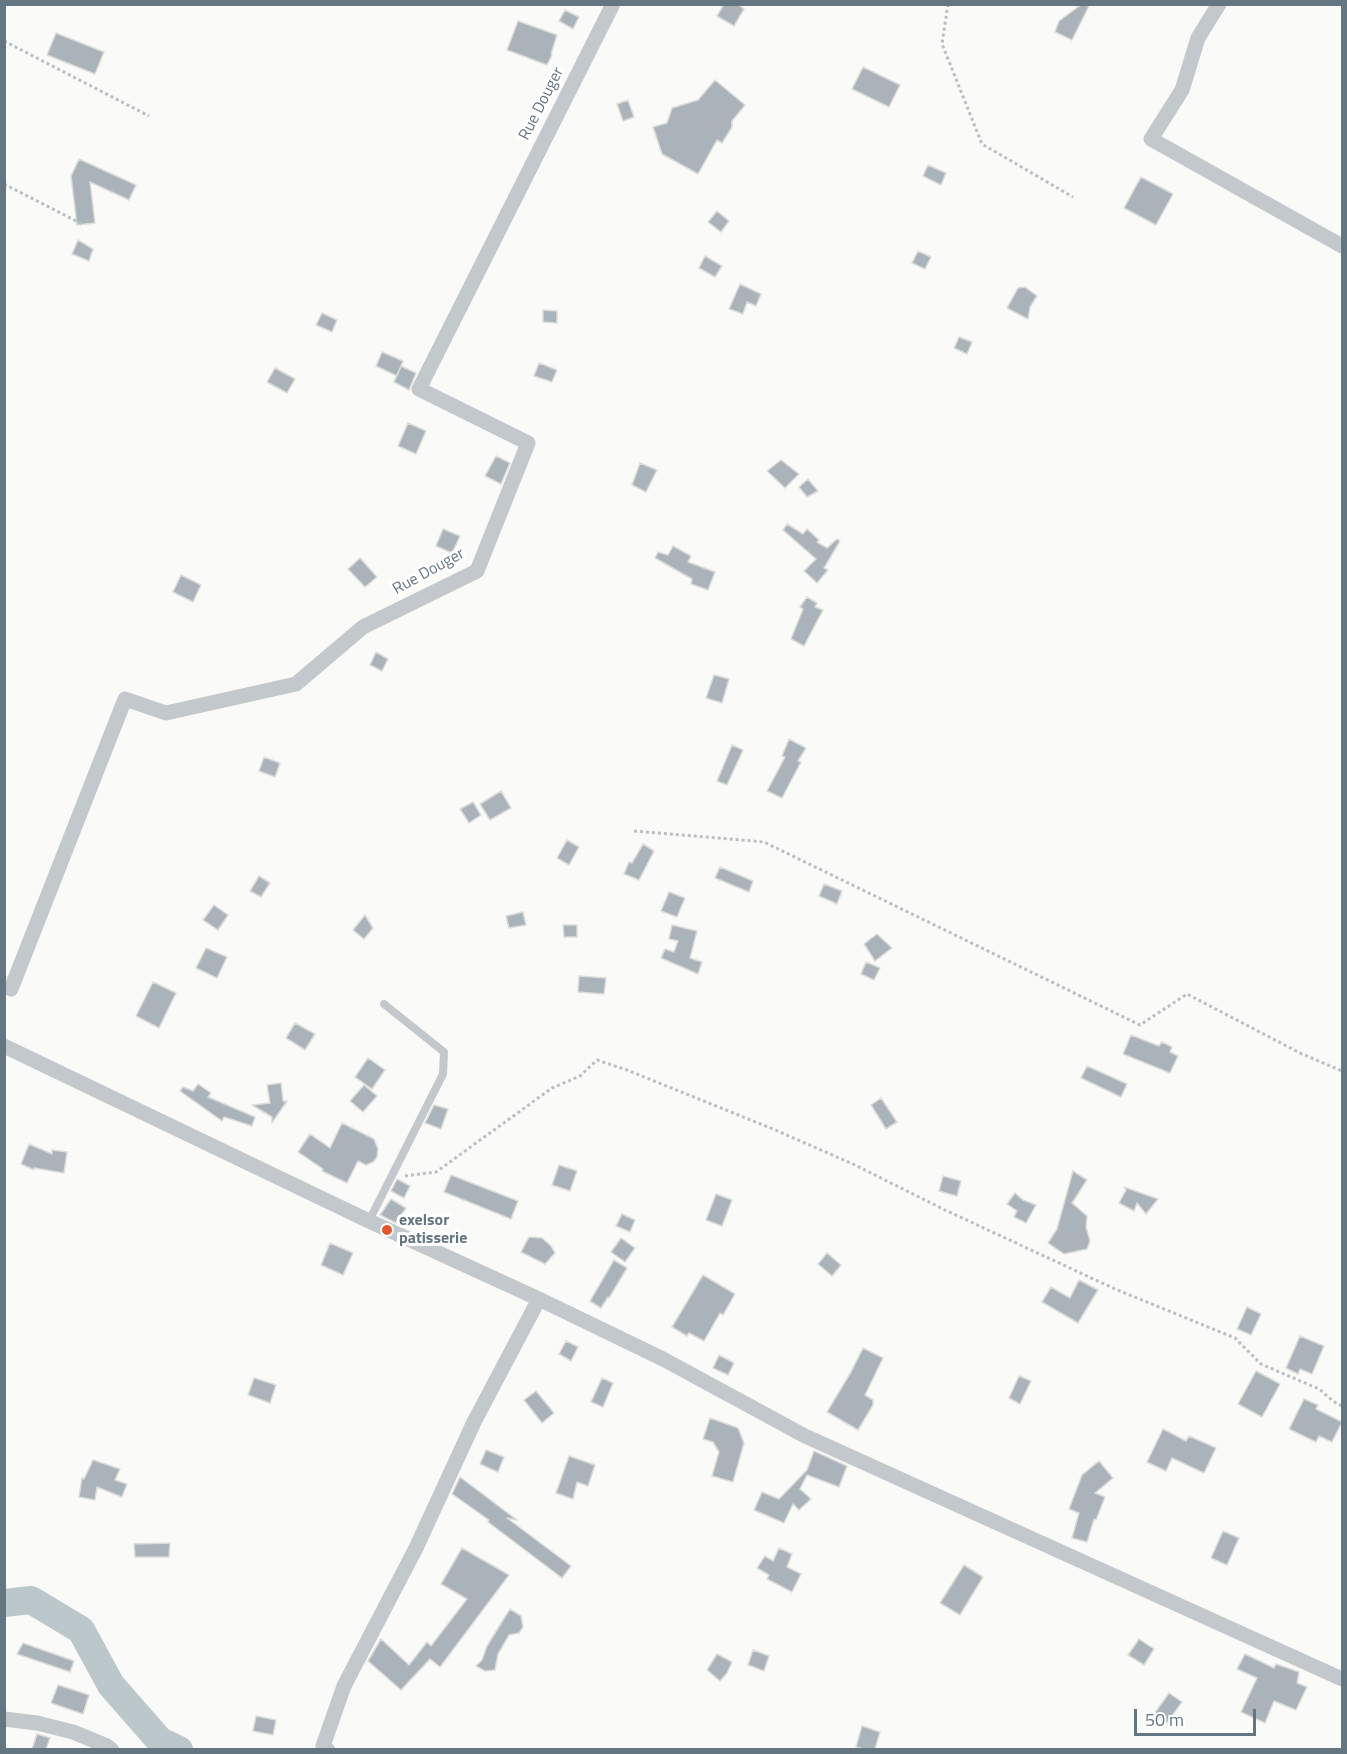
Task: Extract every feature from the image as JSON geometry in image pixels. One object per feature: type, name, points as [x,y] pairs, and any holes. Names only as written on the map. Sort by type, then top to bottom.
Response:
[{"type":"street","name":"Rue Douger","points":[[11,989],[124,699],[166,713],[297,684],[363,627],[477,571],[528,442],[419,389],[612,4]]},
{"type":"street","points":[[1219,4],[1198,38],[1182,90],[1151,139],[1342,246]]},
{"type":"street","points":[[4,1046],[663,1359],[805,1436],[1342,1679]]},
{"type":"street","points":[[328,1749],[323,1746],[344,1686],[416,1548],[474,1422],[538,1299]]},
{"type":"street","points":[[4,1719],[37,1723],[73,1732],[112,1749]]},
{"type":"lane","points":[[369,1221],[442,1074],[444,1052],[384,1004]]},
{"type":"path","points":[[948,4],[942,44],[981,144],[1073,197]]},
{"type":"path","points":[[4,41],[149,116]]},
{"type":"path","points":[[4,184],[84,225]]},
{"type":"path","points":[[634,831],[764,842],[1140,1025],[1187,994],[1300,1053],[1342,1071]]},
{"type":"path","points":[[392,1177],[436,1172],[552,1088],[580,1076],[597,1060],[627,1070],[853,1164],[945,1210],[1115,1289],[1235,1338],[1261,1364],[1319,1389],[1342,1406]]},
{"type":"building","points":[[724,4],[737,4],[744,9],[734,26],[717,16]]},
{"type":"building","points":[[1082,4],[1090,4],[1072,40],[1055,32],[1059,21]]},
{"type":"building","points":[[565,10],[579,17],[573,29],[559,21]]},
{"type":"building","points":[[518,21],[557,35],[547,65],[507,50]]},
{"type":"building","points":[[56,33],[104,52],[95,74],[47,55]]},
{"type":"building","points":[[863,67],[900,85],[889,107],[852,89]]},
{"type":"building","points":[[715,80],[745,105],[732,121],[732,127],[722,143],[717,140],[698,174],[662,154],[653,127],[667,123],[672,108],[698,100]]},
{"type":"building","points":[[628,100],[634,117],[623,121],[617,104]]},
{"type":"building","points":[[79,159],[136,185],[129,200],[90,182],[95,223],[77,225],[71,176]]},
{"type":"building","points":[[928,165],[946,173],[941,185],[923,176]]},
{"type":"building","points":[[1141,177],[1173,194],[1156,225],[1124,208]]},
{"type":"building","points":[[717,211],[729,221],[721,232],[708,222]]},
{"type":"building","points":[[78,240],[93,249],[89,261],[72,254]]},
{"type":"building","points":[[918,251],[931,257],[925,269],[912,263]]},
{"type":"building","points":[[705,256],[722,266],[715,277],[699,268]]},
{"type":"building","points":[[740,284],[761,294],[756,306],[747,302],[743,314],[729,309]]},
{"type":"building","points":[[1025,287],[1037,296],[1030,307],[1028,319],[1007,308],[1018,288]]},
{"type":"building","points":[[543,310],[557,311],[557,323],[543,322]]},
{"type":"building","points":[[322,313],[337,320],[332,332],[316,325]]},
{"type":"building","points":[[959,337],[972,342],[967,354],[954,348]]},
{"type":"building","points":[[382,352],[403,361],[397,376],[376,366]]},
{"type":"building","points":[[539,363],[557,370],[552,382],[534,376]]},
{"type":"building","points":[[401,366],[416,373],[409,390],[394,382]]},
{"type":"building","points":[[275,368],[295,379],[287,393],[267,382]]},
{"type":"building","points":[[408,423],[426,431],[416,454],[398,446]]},
{"type":"building","points":[[496,456],[510,463],[501,484],[485,476]]},
{"type":"building","points":[[781,460],[799,474],[785,488],[767,471]]},
{"type":"building","points":[[640,463],[657,470],[646,492],[632,485]]},
{"type":"building","points":[[808,479],[818,491],[807,497],[799,487]]},
{"type":"building","points":[[787,524],[803,534],[807,529],[819,540],[817,542],[827,548],[837,539],[840,541],[824,568],[828,570],[817,583],[804,571],[816,559],[783,530]]},
{"type":"building","points":[[443,529],[460,536],[452,553],[436,546]]},
{"type":"building","points":[[673,546],[691,556],[688,562],[715,572],[708,590],[691,584],[692,579],[655,558],[658,552],[668,555]]},
{"type":"building","points":[[360,558],[377,577],[365,587],[348,569]]},
{"type":"building","points":[[181,575],[201,585],[193,602],[173,592]]},
{"type":"building","points":[[807,597],[817,603],[815,607],[823,610],[804,646],[791,639],[803,609],[800,607]]},
{"type":"building","points":[[376,652],[388,659],[382,671],[370,665]]},
{"type":"building","points":[[714,675],[729,679],[722,703],[706,698]]},
{"type":"building","points":[[789,739],[806,748],[782,798],[767,791],[785,757],[782,756]]},
{"type":"building","points":[[732,745],[743,750],[727,785],[717,781]]},
{"type":"building","points":[[264,757],[280,763],[275,777],[259,771]]},
{"type":"building","points":[[501,791],[511,808],[490,820],[480,804]]},
{"type":"building","points":[[473,802],[481,815],[469,823],[460,809]]},
{"type":"building","points":[[567,840],[579,847],[569,865],[557,858]]},
{"type":"building","points":[[643,844],[654,851],[639,880],[624,874],[629,862],[632,863]]},
{"type":"building","points":[[720,867],[753,881],[749,892],[715,878]]},
{"type":"building","points":[[259,876],[270,883],[261,897],[250,891]]},
{"type":"building","points":[[824,884],[842,891],[837,904],[819,896]]},
{"type":"building","points":[[669,892],[685,898],[677,917],[661,911]]},
{"type":"building","points":[[214,905],[228,915],[218,930],[203,920]]},
{"type":"building","points":[[523,912],[526,925],[509,928],[506,916]]},
{"type":"building","points":[[365,915],[373,928],[364,939],[353,930]]},
{"type":"building","points":[[563,925],[577,925],[577,937],[564,937]]},
{"type":"building","points":[[672,925],[697,931],[690,958],[702,962],[698,974],[661,958],[665,949],[674,952],[678,941],[669,939]]},
{"type":"building","points":[[877,934],[892,948],[875,961],[864,944]]},
{"type":"building","points":[[206,948],[227,957],[217,978],[196,968]]},
{"type":"building","points":[[866,962],[880,968],[874,980],[861,974]]},
{"type":"building","points":[[579,976],[606,978],[604,994],[578,992]]},
{"type":"building","points":[[153,982],[176,993],[159,1028],[136,1016]]},
{"type":"building","points":[[295,1023],[315,1034],[305,1050],[286,1038]]},
{"type":"building","points":[[1131,1035],[1159,1046],[1162,1042],[1172,1047],[1170,1052],[1178,1056],[1170,1073],[1123,1054]]},
{"type":"building","points":[[368,1058],[385,1070],[372,1089],[355,1077]]},
{"type":"building","points":[[1087,1066],[1127,1084],[1121,1097],[1081,1078]]},
{"type":"building","points":[[281,1083],[283,1101],[287,1101],[272,1123],[272,1117],[252,1105],[270,1103],[267,1085]]},
{"type":"building","points":[[198,1084],[211,1093],[208,1097],[255,1117],[252,1126],[224,1117],[222,1121],[180,1091],[183,1087],[193,1091]]},
{"type":"building","points":[[364,1085],[377,1096],[363,1112],[350,1101]]},
{"type":"building","points":[[881,1098],[897,1122],[886,1129],[871,1105]]},
{"type":"building","points":[[434,1105],[448,1109],[441,1129],[425,1123]]},
{"type":"building","points":[[342,1123],[374,1139],[378,1149],[377,1157],[373,1162],[366,1165],[358,1161],[347,1183],[322,1171],[323,1169],[298,1152],[310,1134],[330,1148]]},
{"type":"building","points":[[29,1144],[52,1154],[52,1150],[67,1152],[64,1173],[34,1168],[34,1170],[21,1164]]},
{"type":"building","points":[[559,1165],[577,1171],[570,1191],[552,1185]]},
{"type":"building","points":[[1073,1171],[1087,1180],[1072,1203],[1087,1216],[1086,1227],[1090,1241],[1087,1249],[1064,1254],[1048,1243],[1057,1229]]},
{"type":"building","points":[[451,1175],[518,1201],[511,1219],[444,1192]]},
{"type":"building","points":[[943,1176],[961,1181],[957,1196],[939,1191]]},
{"type":"building","points":[[397,1179],[410,1186],[404,1198],[391,1191]]},
{"type":"building","points":[[1124,1187],[1158,1199],[1146,1214],[1137,1203],[1134,1211],[1119,1203],[1126,1190]]},
{"type":"building","points":[[1015,1193],[1023,1200],[1036,1205],[1026,1223],[1014,1217],[1017,1211],[1007,1204]]},
{"type":"building","points":[[716,1194],[732,1200],[722,1226],[706,1220]]},
{"type":"building","points":[[391,1199],[406,1208],[396,1223],[380,1215]]},
{"type":"building","points":[[622,1214],[635,1220],[630,1232],[616,1226]]},
{"type":"building","points":[[529,1237],[542,1238],[551,1246],[555,1253],[545,1264],[521,1252]]},
{"type":"building","points":[[621,1238],[635,1248],[625,1262],[611,1252]]},
{"type":"building","points":[[330,1243],[353,1253],[343,1275],[321,1265]]},
{"type":"building","points":[[827,1253],[841,1265],[832,1276],[818,1264]]},
{"type":"building","points":[[614,1260],[627,1268],[601,1308],[590,1301]]},
{"type":"building","points":[[703,1275],[735,1294],[723,1315],[720,1313],[704,1341],[689,1333],[687,1336],[672,1327]]},
{"type":"building","points":[[1079,1280],[1098,1290],[1078,1323],[1042,1302],[1051,1287],[1070,1298]]},
{"type":"building","points":[[1247,1307],[1261,1314],[1251,1335],[1237,1329]]},
{"type":"building","points":[[1300,1336],[1324,1346],[1312,1374],[1300,1369],[1298,1374],[1286,1368]]},
{"type":"building","points":[[566,1341],[578,1347],[571,1361],[559,1354]]},
{"type":"building","points":[[863,1348],[883,1358],[865,1395],[873,1400],[873,1405],[858,1430],[827,1412]]},
{"type":"building","points":[[719,1355],[734,1363],[728,1375],[713,1368]]},
{"type":"building","points":[[1256,1371],[1280,1384],[1262,1417],[1238,1404]]},
{"type":"building","points":[[1019,1376],[1031,1381],[1020,1404],[1009,1398]]},
{"type":"building","points":[[254,1378],[276,1385],[270,1403],[248,1395]]},
{"type":"building","points":[[602,1378],[613,1383],[603,1407],[591,1402]]},
{"type":"building","points":[[536,1391],[554,1413],[542,1423],[524,1400]]},
{"type":"building","points":[[1304,1399],[1318,1405],[1316,1409],[1342,1422],[1332,1442],[1319,1436],[1316,1442],[1289,1429]]},
{"type":"building","points":[[710,1418],[738,1428],[744,1443],[733,1482],[712,1476],[719,1452],[713,1442],[703,1439]]},
{"type":"building","points":[[1163,1429],[1186,1441],[1189,1436],[1216,1448],[1204,1473],[1172,1458],[1166,1471],[1147,1462]]},
{"type":"building","points":[[486,1450],[504,1457],[498,1472],[480,1464]]},
{"type":"building","points":[[814,1451],[847,1466],[839,1487],[807,1475],[800,1489],[811,1499],[799,1510],[793,1504],[784,1523],[754,1510],[762,1492],[779,1499],[807,1470]]},
{"type":"building","points":[[569,1456],[595,1465],[588,1486],[577,1482],[573,1499],[556,1493]]},
{"type":"building","points":[[93,1460],[120,1469],[115,1480],[127,1484],[122,1497],[97,1487],[95,1500],[79,1497],[82,1478],[84,1479]]},
{"type":"building","points":[[1099,1461],[1113,1478],[1095,1493],[1105,1497],[1096,1520],[1094,1519],[1087,1542],[1072,1538],[1079,1513],[1069,1509],[1082,1475]]},
{"type":"building","points":[[460,1477],[517,1520],[507,1518],[571,1566],[562,1578],[452,1494]]},
{"type":"building","points":[[1223,1531],[1239,1538],[1227,1565],[1211,1558]]},
{"type":"building","points":[[170,1543],[169,1557],[135,1557],[134,1544]]},
{"type":"building","points":[[462,1548],[509,1575],[440,1667],[430,1659],[401,1690],[368,1661],[381,1639],[409,1665],[427,1642],[431,1646],[467,1599],[441,1584]]},
{"type":"building","points":[[779,1548],[792,1554],[787,1567],[801,1574],[792,1592],[767,1579],[769,1575],[757,1568],[765,1556],[773,1561]]},
{"type":"building","points":[[964,1565],[983,1577],[960,1615],[940,1603]]},
{"type":"building","points":[[510,1609],[521,1616],[523,1627],[519,1633],[509,1635],[498,1654],[495,1670],[485,1671],[476,1666],[482,1660],[487,1646]]},
{"type":"building","points":[[1139,1639],[1154,1649],[1144,1665],[1128,1655]]},
{"type":"building","points":[[23,1643],[74,1661],[70,1672],[17,1654]]},
{"type":"building","points":[[753,1650],[769,1656],[764,1671],[748,1665]]},
{"type":"building","points":[[717,1654],[732,1662],[720,1681],[707,1670]]},
{"type":"building","points":[[1245,1654],[1274,1668],[1276,1664],[1299,1672],[1297,1683],[1307,1687],[1296,1710],[1274,1701],[1265,1723],[1241,1712],[1257,1678],[1237,1669]]},
{"type":"building","points":[[58,1685],[89,1695],[83,1714],[51,1703]]},
{"type":"building","points":[[1169,1693],[1182,1702],[1167,1723],[1154,1714]]},
{"type":"building","points":[[256,1716],[276,1720],[273,1735],[253,1731]]},
{"type":"building","points":[[862,1726],[880,1732],[875,1749],[856,1747]]},
{"type":"building","points":[[37,1734],[50,1738],[46,1749],[32,1749]]},
{"type":"waterway","points":[[4,1603],[31,1600],[81,1630],[111,1685],[160,1741],[179,1750]]},
{"type":"place","name":"exelsor patisserie","points":[[387,1230]]}]
